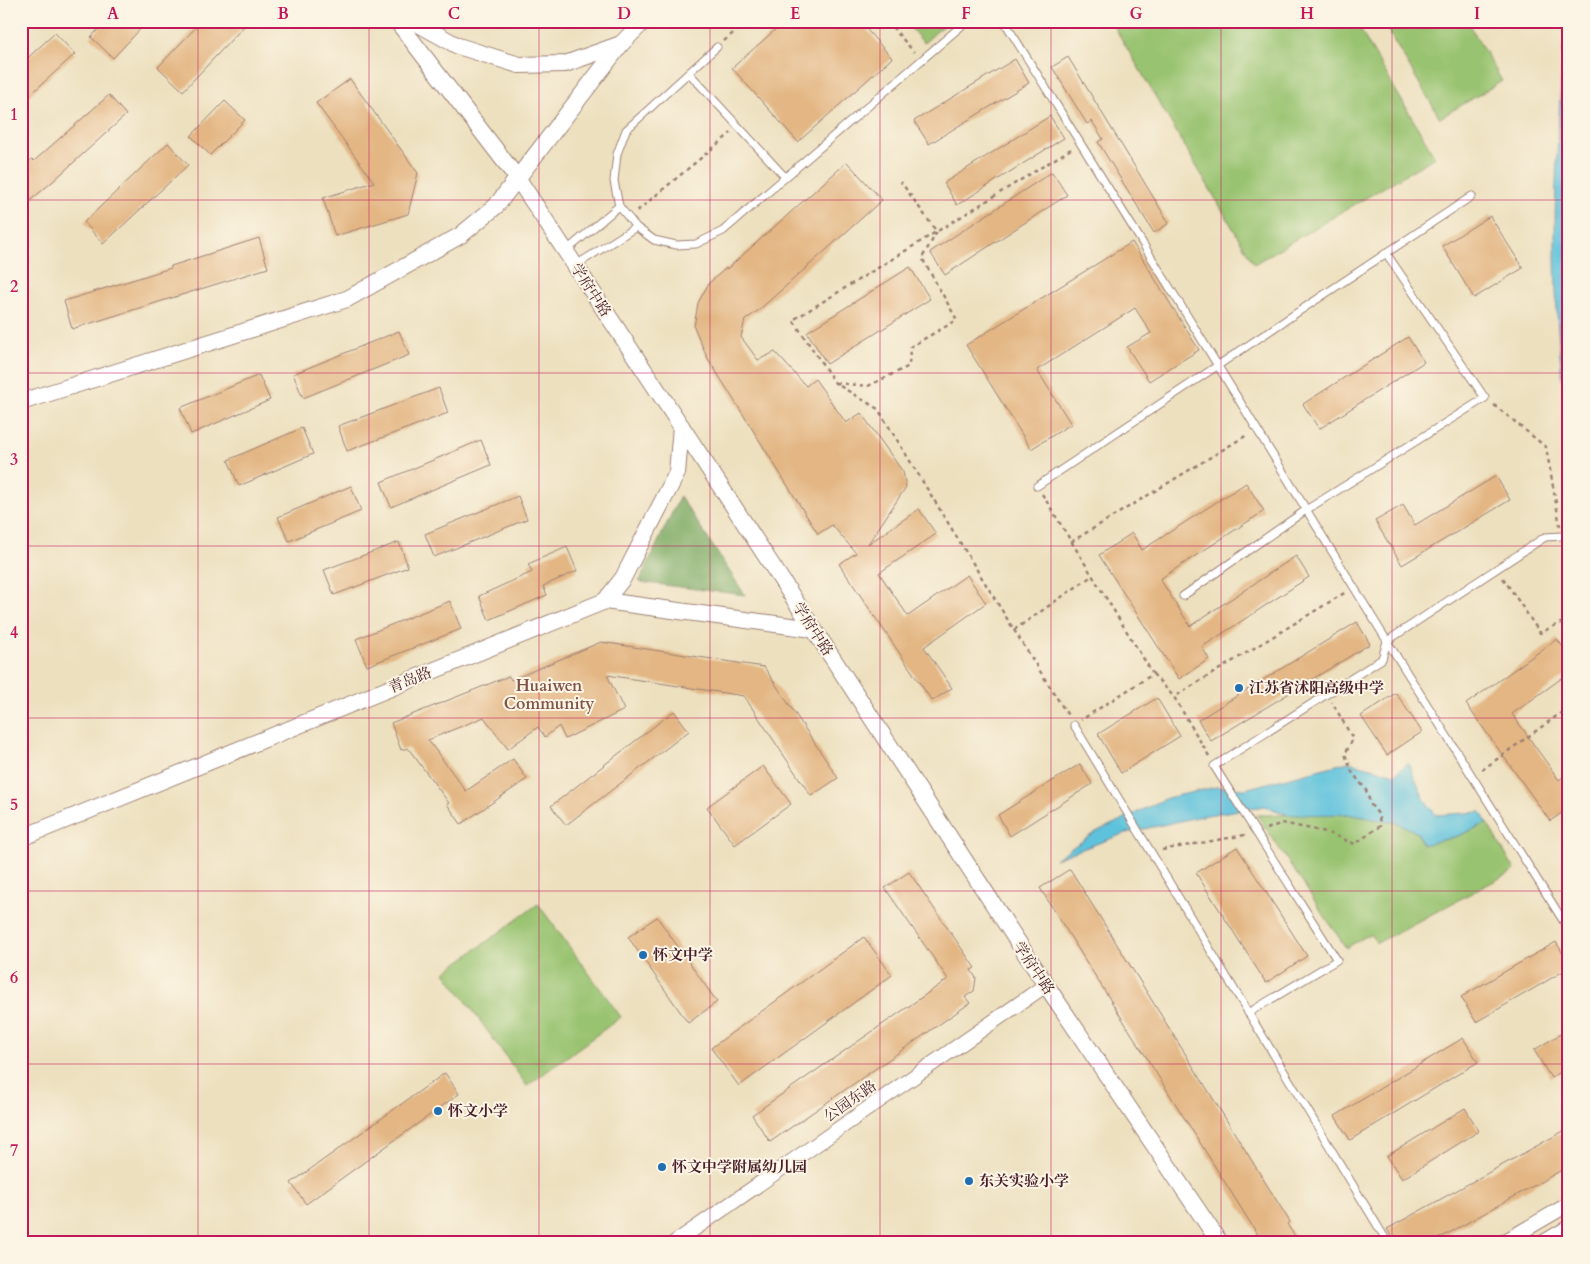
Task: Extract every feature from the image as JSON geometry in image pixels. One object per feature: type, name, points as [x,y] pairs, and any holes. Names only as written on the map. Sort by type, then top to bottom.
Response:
[{"type":"street","name":"学府中路","points":[[397,21],[518,179],[682,426],[1046,985],[1220,1243]]},
{"type":"street","points":[[413,21],[458,46],[519,66],[565,64],[621,44]]},
{"type":"street","points":[[21,402],[347,299],[461,235],[496,206],[621,44],[644,21]]},
{"type":"street","points":[[605,601],[623,578],[677,473],[682,426]]},
{"type":"street","name":"青岛路","points":[[21,838],[605,601],[813,629]]},
{"type":"street","name":"公园东路","points":[[674,1243],[1046,985]]},
{"type":"street","points":[[1502,1243],[1569,1204]]},
{"type":"street","points":[[1542,1243],[1569,1227]]},
{"type":"lane","points":[[717,47],[626,130],[617,154],[614,181],[619,206],[636,227],[654,240],[676,246],[696,244],[723,231],[967,21]]},
{"type":"lane","points":[[1004,21],[1387,641],[1569,930]]},
{"type":"lane","points":[[689,73],[785,177]]},
{"type":"lane","points":[[1037,486],[1472,196]]},
{"type":"lane","points":[[566,251],[619,206]]},
{"type":"lane","points":[[575,266],[636,227]]},
{"type":"lane","points":[[1182,596],[1306,510],[1485,398],[1386,253]]},
{"type":"lane","points":[[1248,1013],[1337,960],[1214,766],[1382,659],[1387,641],[1545,537],[1562,536]]},
{"type":"lane","points":[[1074,725],[1388,1243]]},
{"type":"path","points":[[717,47],[747,21]]},
{"type":"path","points":[[887,21],[921,61]]},
{"type":"path","points":[[629,218],[738,126]]},
{"type":"path","points":[[1080,144],[793,320],[835,383],[878,409],[1074,725],[1153,674]]},
{"type":"path","points":[[901,182],[936,232]]},
{"type":"path","points":[[835,383],[868,386],[909,366],[910,347],[957,320],[922,258],[936,232]]},
{"type":"path","points":[[1485,398],[1546,447],[1569,574]]},
{"type":"path","points":[[1071,542],[1257,429]]},
{"type":"path","points":[[1037,486],[1153,674],[1174,698],[1214,766]]},
{"type":"path","points":[[1496,569],[1540,633],[1560,623],[1569,625]]},
{"type":"path","points":[[1014,630],[1092,576]]},
{"type":"path","points":[[1174,698],[1354,587]]},
{"type":"path","points":[[1151,852],[1257,833],[1282,823],[1326,832],[1355,844],[1380,826],[1378,815],[1371,805],[1366,790],[1352,772],[1345,754],[1352,739],[1328,694]]},
{"type":"path","points":[[1472,777],[1569,707]]},
{"type":"green space","points":[[904,21],[948,21],[924,43]]},
{"type":"green space","points":[[1111,21],[1355,21],[1435,157],[1254,264]]},
{"type":"green space","points":[[1382,21],[1467,21],[1502,81],[1440,118]]},
{"type":"green space","points":[[680,496],[745,595],[639,582]]},
{"type":"green space","points":[[1347,814],[1398,823],[1418,833],[1422,845],[1458,836],[1487,823],[1515,870],[1377,943],[1370,934],[1346,948],[1257,815]]},
{"type":"green space","points":[[538,904],[621,1017],[527,1086],[445,972]]},
{"type":"water","points":[[1565,21],[1569,21],[1569,443],[1559,342],[1555,242],[1557,159]]},
{"type":"water","points":[[1348,762],[1395,774],[1408,763],[1423,797],[1436,815],[1481,812],[1487,823],[1458,836],[1422,845],[1418,833],[1398,823],[1347,814],[1288,815],[1265,806],[1207,815],[1126,833],[1055,859],[1096,832],[1167,798],[1216,787],[1245,789]]},
{"type":"building","points":[[106,21],[148,21],[113,58],[91,37]]},
{"type":"building","points":[[202,21],[249,21],[183,91],[158,67]]},
{"type":"building","points":[[785,21],[859,21],[892,58],[798,142],[732,68]]},
{"type":"building","points":[[55,33],[75,54],[21,103],[21,64]]},
{"type":"building","points":[[1068,57],[1169,223],[1154,233],[1098,142],[1103,139],[1092,121],[1087,124],[1052,67]]},
{"type":"building","points":[[1015,59],[1029,83],[929,144],[914,121]]},
{"type":"building","points":[[350,79],[418,173],[408,214],[335,236],[323,198],[374,182],[316,103]]},
{"type":"building","points":[[109,95],[126,115],[21,208],[21,168],[32,159],[34,161]]},
{"type":"building","points":[[225,101],[245,120],[210,155],[191,136]]},
{"type":"building","points":[[1050,116],[1064,138],[957,205],[944,183]]},
{"type":"building","points":[[168,143],[188,165],[103,244],[84,222]]},
{"type":"building","points":[[847,162],[882,200],[759,310],[745,320],[741,337],[758,360],[775,352],[806,386],[815,379],[846,423],[861,413],[903,472],[906,487],[868,544],[919,509],[936,534],[879,573],[908,616],[967,575],[986,603],[924,647],[952,688],[932,701],[839,564],[856,553],[832,525],[818,534],[707,357],[694,327],[698,303],[709,283]]},
{"type":"building","points":[[1052,172],[1067,195],[945,275],[930,252]]},
{"type":"building","points":[[1490,216],[1523,268],[1474,298],[1442,246]]},
{"type":"building","points":[[259,238],[268,268],[72,329],[64,301]]},
{"type":"building","points":[[1132,242],[1199,350],[1149,381],[1127,347],[1151,333],[1135,308],[1037,370],[1071,424],[1031,449],[966,345]]},
{"type":"building","points":[[910,267],[930,299],[827,364],[807,332]]},
{"type":"building","points":[[399,331],[409,355],[303,398],[293,374]]},
{"type":"building","points":[[1408,337],[1424,362],[1319,429],[1303,404]]},
{"type":"building","points":[[259,375],[270,400],[191,434],[180,408]]},
{"type":"building","points":[[439,388],[448,413],[347,451],[338,426]]},
{"type":"building","points":[[302,428],[313,454],[239,486],[228,460]]},
{"type":"building","points":[[481,440],[491,465],[391,507],[381,482]]},
{"type":"building","points":[[1496,476],[1510,500],[1402,565],[1375,521],[1403,505],[1415,525]]},
{"type":"building","points":[[1246,483],[1264,511],[1160,579],[1190,626],[1296,556],[1309,577],[1202,647],[1209,659],[1179,679],[1099,555],[1132,533],[1142,550]]},
{"type":"building","points":[[351,486],[361,511],[289,541],[278,517]]},
{"type":"building","points":[[518,496],[527,519],[434,557],[425,534]]},
{"type":"building","points":[[399,542],[408,567],[334,595],[324,570]]},
{"type":"building","points":[[567,547],[577,571],[543,586],[547,595],[489,620],[479,596],[532,572],[528,564]]},
{"type":"building","points":[[450,601],[461,629],[367,666],[356,639]]},
{"type":"building","points":[[1357,622],[1370,644],[1211,741],[1198,720]]},
{"type":"building","points":[[1557,639],[1569,655],[1569,673],[1512,714],[1559,780],[1569,772],[1569,808],[1550,821],[1466,704]]},
{"type":"building","points":[[601,642],[764,667],[838,778],[811,796],[744,696],[607,675],[624,710],[565,739],[559,726],[545,737],[538,727],[508,749],[484,717],[428,740],[466,791],[513,759],[527,779],[461,824],[447,804],[449,803],[408,748],[401,750],[391,723],[509,676],[511,680]]},
{"type":"building","points":[[1396,693],[1422,732],[1387,755],[1361,716]]},
{"type":"building","points":[[1157,698],[1180,736],[1121,773],[1098,734]]},
{"type":"building","points":[[674,711],[689,731],[566,825],[551,806]]},
{"type":"building","points":[[1080,764],[1092,784],[1010,836],[998,815]]},
{"type":"building","points":[[763,766],[791,804],[735,845],[707,807]]},
{"type":"building","points":[[1237,847],[1307,956],[1266,983],[1196,873]]},
{"type":"building","points":[[1070,869],[1290,1222],[1287,1224],[1299,1243],[1263,1243],[1040,888]]},
{"type":"building","points":[[909,872],[975,968],[971,970],[976,978],[974,991],[965,997],[970,1003],[770,1142],[752,1115],[948,979],[885,888]]},
{"type":"building","points":[[657,917],[717,1002],[688,1023],[628,937]]},
{"type":"building","points":[[864,937],[892,975],[739,1086],[711,1048]]},
{"type":"building","points":[[1556,942],[1569,964],[1569,968],[1476,1022],[1461,997]]},
{"type":"building","points":[[1569,1029],[1569,1067],[1551,1078],[1534,1050]]},
{"type":"building","points":[[1463,1038],[1478,1062],[1350,1140],[1335,1116]]},
{"type":"building","points":[[445,1073],[459,1094],[306,1204],[291,1183]]},
{"type":"building","points":[[1465,1108],[1479,1131],[1402,1179],[1387,1156]]},
{"type":"building","points":[[1569,1128],[1569,1166],[1431,1243],[1395,1243],[1387,1229]]},
{"type":"place","name":"江苏省沭阳高级中学","points":[[1239,688]]},
{"type":"place","name":"怀文中学","points":[[643,955]]},
{"type":"place","name":"怀文小学","points":[[438,1111]]},
{"type":"place","name":"怀文中学附属幼儿园","points":[[662,1167]]},
{"type":"place","name":"东关实验小学","points":[[969,1181]]},
{"type":"district","name":"Huaiwen Community","points":[[549,695]]}]
